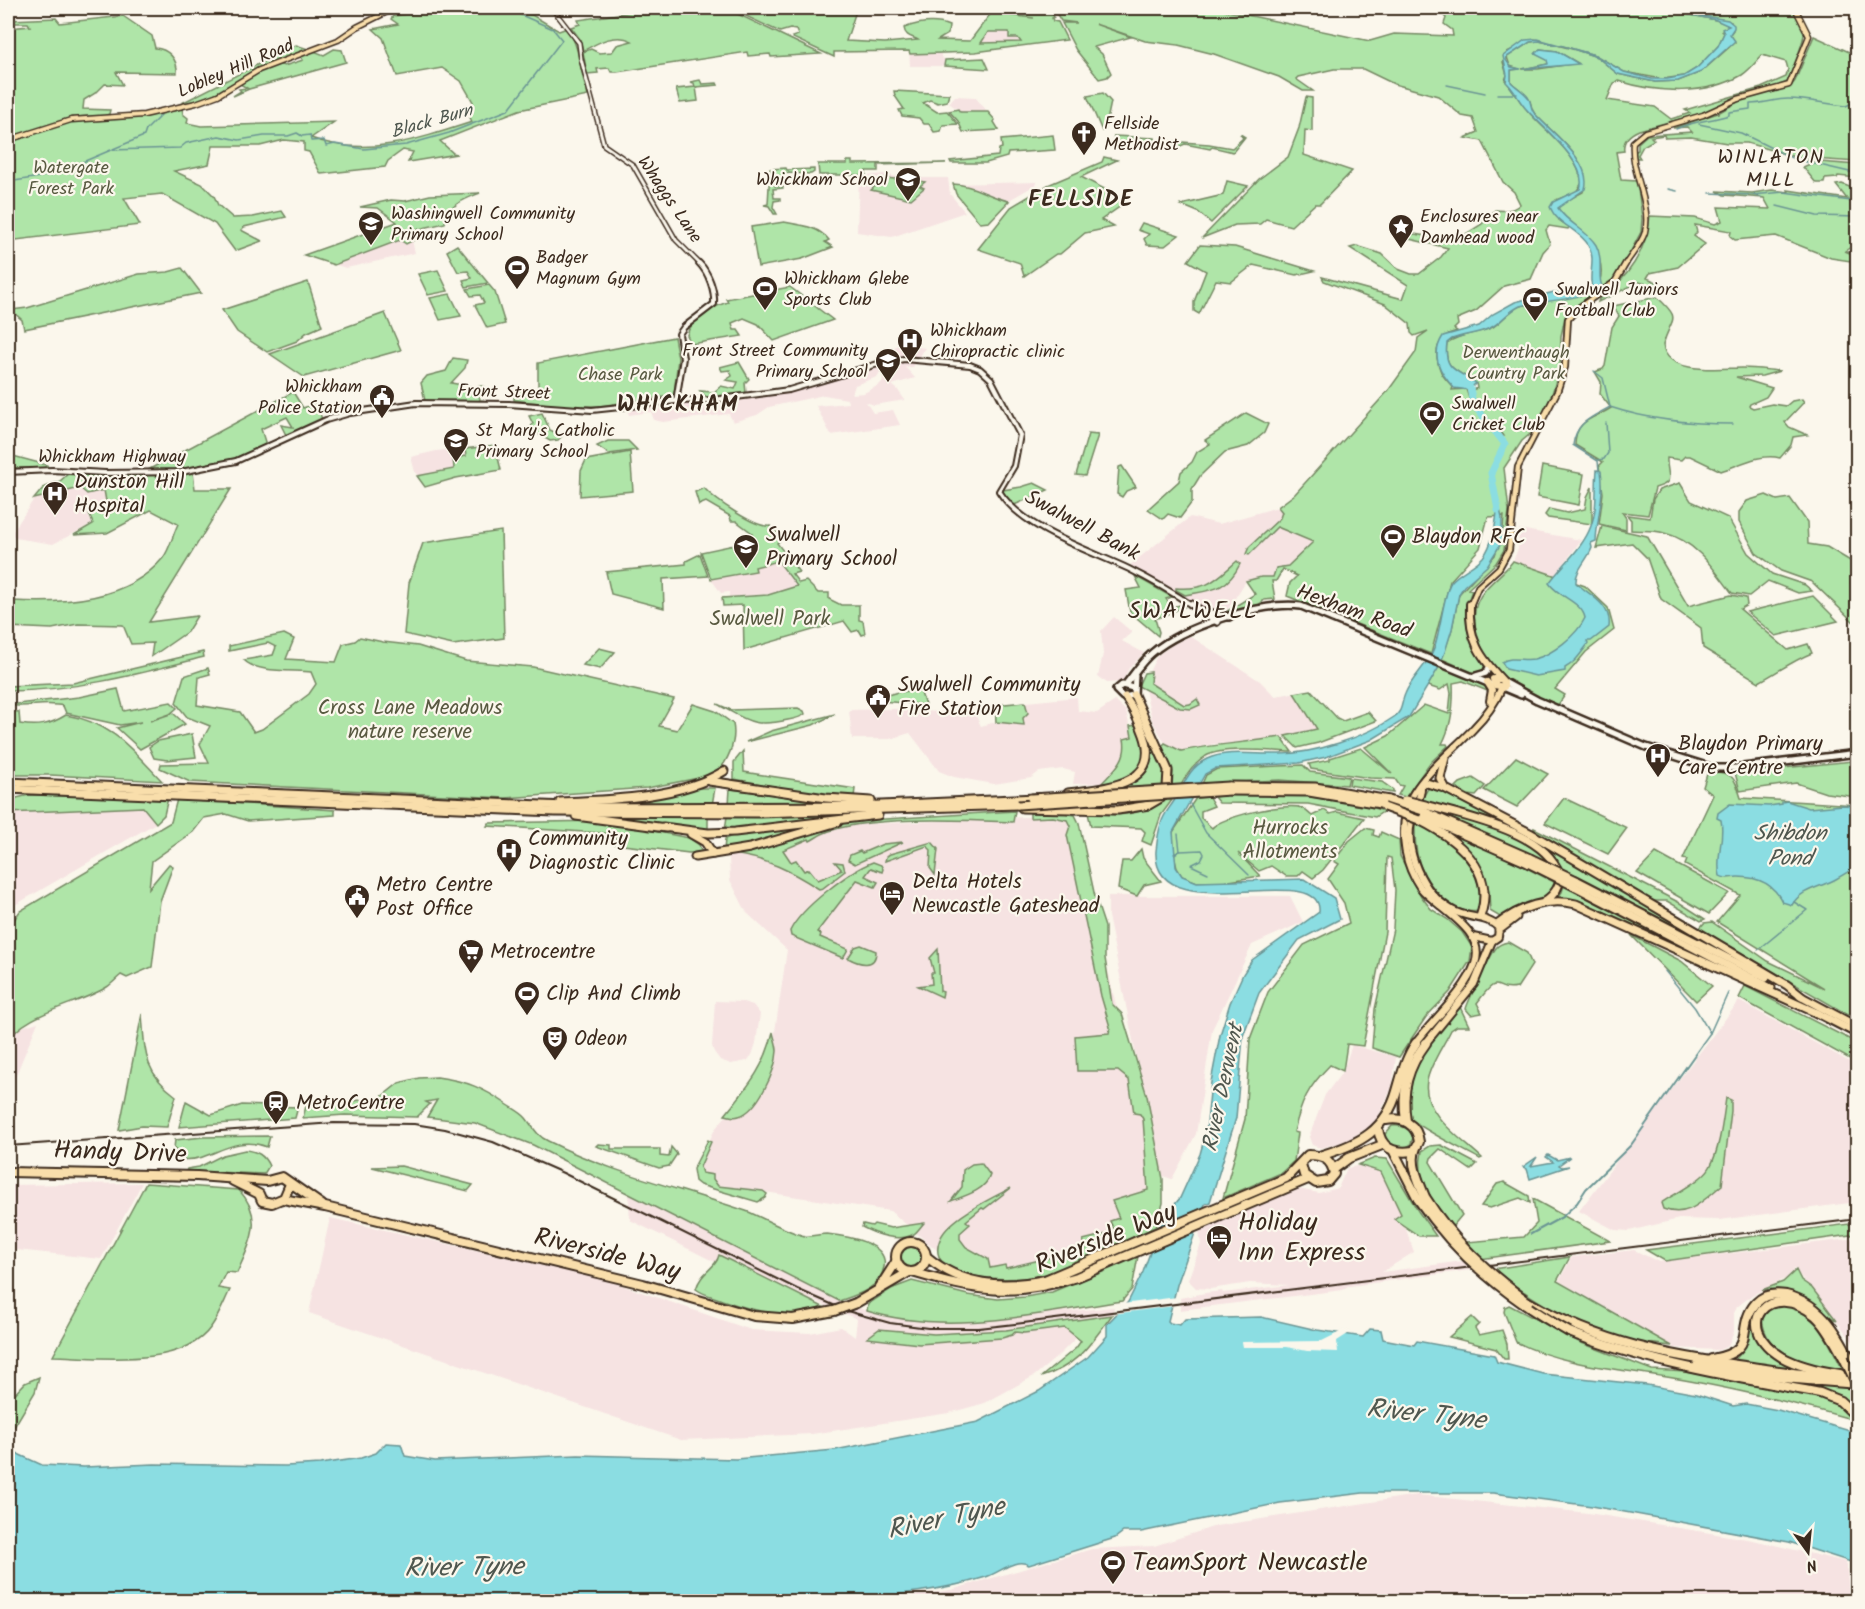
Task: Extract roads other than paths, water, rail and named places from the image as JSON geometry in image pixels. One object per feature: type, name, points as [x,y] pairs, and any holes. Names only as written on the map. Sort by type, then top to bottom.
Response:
[{"type":"highway","name":"Lobley Hill Road","points":[[8,140],[71,120],[144,116],[196,103],[218,95],[259,70],[338,40],[357,27],[395,8]]},
{"type":"highway","points":[[8,789],[466,809],[699,814],[1018,804],[1118,811],[1141,808],[1155,802],[1163,796],[1169,783],[1166,764],[1133,691]]},
{"type":"highway","points":[[1018,804],[1031,798],[1118,785],[1141,773],[1148,765],[1150,755],[1147,737],[1125,697]]},
{"type":"highway","points":[[1444,758],[1439,778],[1446,789]]},
{"type":"highway","points":[[446,801],[590,801],[683,788],[719,776],[724,771]]},
{"type":"highway","points":[[8,782],[446,801],[699,808],[975,807],[1230,788],[1275,790],[1388,802],[1422,813],[1529,860],[1857,1027]]},
{"type":"highway","points":[[703,782],[756,786],[847,800],[939,806]]},
{"type":"highway","points":[[1422,784],[1446,789],[1540,839],[1787,985],[1802,997]]},
{"type":"highway","points":[[1031,798],[1290,785],[1355,793],[1422,813],[1512,833],[1544,851],[1558,870],[1559,882],[1552,896],[1538,906]]},
{"type":"highway","points":[[466,809],[612,819],[708,832],[735,832],[939,806]]},
{"type":"highway","points":[[1422,813],[1475,867],[1482,881],[1486,900],[1486,906],[1477,918]]},
{"type":"highway","points":[[695,857],[750,848],[873,815]]},
{"type":"highway","points":[[663,827],[695,836],[706,843],[712,854]]},
{"type":"highway","points":[[1575,883],[1857,1034]]},
{"type":"highway","points":[[1498,928],[1505,918],[1538,906],[1562,901],[1596,912],[1820,1014]]},
{"type":"highway","points":[[1498,928],[1514,918],[1553,905],[1570,905],[1596,912]]},
{"type":"main road","name":"Whaggs Lane","points":[[552,8],[578,41],[604,146],[633,165],[648,196],[679,243],[705,269],[716,297],[711,306],[678,334],[683,358],[676,401]]},
{"type":"main road","points":[[1537,700],[1497,684],[1470,631],[1468,615],[1470,604],[1480,584],[1498,568],[1509,550],[1518,467],[1557,392],[1565,367],[1568,319],[1577,309],[1609,288],[1620,277],[1645,232],[1646,215],[1632,153],[1633,142],[1638,136],[1648,131],[1703,115],[1738,99],[1789,85],[1809,36],[1795,8]]},
{"type":"main road","name":"Front Street","points":[[350,412],[416,403],[509,404],[592,410],[676,401],[713,400],[789,390],[878,364],[904,359]]},
{"type":"main road","name":"Swalwell Bank","points":[[904,359],[970,365],[980,369],[991,379],[1020,435],[1014,466],[999,489],[999,495],[1007,504],[1040,525],[1130,569],[1217,622]]},
{"type":"main road","name":"Whickham Highway","points":[[8,472],[52,470],[151,473],[203,469],[236,461],[326,420],[350,412]]},
{"type":"main road","name":"Hexham Road","points":[[1125,685],[1156,650],[1200,628],[1276,604],[1292,603],[1497,684]]},
{"type":"main road","points":[[1199,609],[1232,617]]},
{"type":"main road","points":[[1200,628],[1205,620],[1204,613]]},
{"type":"main road","points":[[1476,676],[1486,673],[1488,667]]},
{"type":"main road","name":"Hexham Road","points":[[1470,674],[1497,684]]},
{"type":"main road","points":[[1133,691],[1125,685],[1116,690],[1118,694],[1125,697],[1133,691],[1135,675]]},
{"type":"main road","points":[[1497,684],[1646,747],[1713,768],[1735,768],[1857,753]]},
{"type":"main road","points":[[1492,941],[1480,940],[1471,934],[1432,900],[1417,882],[1408,866],[1403,840],[1405,812],[1415,789],[1478,724],[1493,702],[1497,684]]},
{"type":"main road","points":[[1493,702],[1492,690],[1497,684]]},
{"type":"main road","points":[[1406,1121],[1402,1108],[1403,1095],[1411,1068],[1437,1029],[1473,984],[1483,967],[1492,941],[1498,937],[1498,928],[1491,920],[1477,918],[1450,908],[1436,896],[1425,884],[1416,866],[1410,844],[1411,820],[1422,791],[1422,784]]},
{"type":"main road","points":[[1382,1144],[1349,1158],[1334,1168],[1331,1178],[1325,1182],[1316,1183],[1308,1179],[1301,1169],[1301,1164],[1308,1155],[1323,1155],[1355,1143],[1386,1120],[1401,1069],[1412,1049],[1476,963],[1478,952],[1467,925],[1477,918]]},
{"type":"main road","points":[[1386,1120],[1398,1118],[1406,1121],[1412,1125],[1419,1136],[1419,1142],[1413,1151],[1415,1175],[1422,1198]]},
{"type":"main road","points":[[1378,1128],[1382,1144],[1394,1152],[1445,1236],[1483,1276],[1524,1306],[1613,1349],[1664,1363],[1827,1395],[1847,1407],[1857,1418]]},
{"type":"main road","points":[[1394,1152],[1413,1151]]},
{"type":"main road","points":[[1323,1155],[1334,1168]]},
{"type":"main road","name":"Riverside Way","points":[[1227,1208],[1286,1178],[1301,1164]]},
{"type":"main road","name":"Handy Drive","points":[[8,1172],[197,1176],[230,1180]]},
{"type":"main road","points":[[230,1180],[267,1181],[282,1178],[325,1207]]},
{"type":"main road","name":"Riverside Way","points":[[283,1199],[325,1207],[643,1284],[754,1317],[793,1319],[834,1311],[856,1303],[911,1272],[973,1290],[1021,1292],[1055,1285],[1119,1254],[1227,1208],[1308,1179]]},
{"type":"main road","points":[[230,1180],[260,1194]]},
{"type":"main road","points":[[267,1181],[260,1194],[262,1201],[266,1203],[283,1199],[290,1190],[290,1184]]},
{"type":"main road","points":[[909,1242],[921,1246],[927,1257],[921,1269],[911,1272],[901,1269],[896,1262],[896,1251],[909,1242]]},
{"type":"main road","name":"Riverside Way","points":[[927,1257],[947,1274],[967,1281],[1010,1285],[1057,1276],[1119,1254]]},
{"type":"main road","name":"Riverside Way","points":[[875,1292],[886,1280],[896,1262]]},
{"type":"main road","points":[[1679,1357],[1718,1359],[1735,1353],[1744,1340],[1754,1304],[1765,1296],[1776,1294],[1802,1300],[1819,1311],[1831,1326],[1857,1376]]},
{"type":"main road","points":[[1664,1363],[1857,1385],[1847,1358],[1827,1330],[1807,1309],[1781,1300],[1768,1302],[1759,1310],[1756,1322],[1758,1329],[1775,1352],[1803,1366],[1857,1376]]},
{"type":"main road","points":[[1568,1328],[1619,1344],[1679,1357],[1810,1375],[1857,1376]]},
{"type":"water","points":[[1656,8],[1728,20],[1734,25],[1730,34],[1735,41],[1701,72],[1678,81],[1655,82],[1618,74],[1597,57],[1570,48],[1595,55],[1624,72],[1652,79],[1667,79],[1684,76],[1697,68],[1718,46],[1724,33],[1722,29],[1729,26],[1716,20]]},
{"type":"water","points":[[1538,39],[1565,47],[1539,41],[1530,42],[1506,60],[1511,67],[1521,69],[1511,70],[1511,82],[1528,97],[1533,112],[1569,148],[1583,168],[1586,179],[1585,189],[1558,208],[1596,245],[1600,256],[1602,286],[1573,298],[1520,306],[1490,328],[1452,339],[1447,343],[1446,352],[1450,365],[1476,383],[1469,390],[1454,388],[1438,364],[1437,350],[1443,336],[1479,326],[1493,314],[1515,302],[1554,292],[1574,293],[1592,288],[1592,257],[1589,246],[1580,235],[1553,213],[1550,207],[1553,202],[1580,189],[1581,179],[1578,169],[1563,147],[1525,107],[1506,82],[1503,56],[1525,40]]},
{"type":"water","points":[[1540,49],[1557,51],[1579,64],[1523,69],[1548,64],[1547,60],[1535,54]]},
{"type":"water","points":[[1597,470],[1601,471],[1602,489],[1596,541],[1591,543],[1592,548],[1579,570],[1576,583],[1604,607],[1609,619],[1609,627],[1591,641],[1587,641],[1588,644],[1575,661],[1565,668],[1565,671],[1536,676],[1506,669],[1502,662],[1506,660],[1534,659],[1556,649],[1576,631],[1585,618],[1583,612],[1575,604],[1549,583],[1578,549],[1591,526]]},
{"type":"water","name":"River Tyne","points":[[1498,500],[1502,518],[1502,542],[1487,566],[1464,586],[1459,594],[1445,652],[1438,669],[1409,717],[1371,740],[1326,757],[1299,763],[1216,768],[1205,774],[1173,832],[1176,867],[1182,876],[1197,882],[1304,879],[1334,898],[1340,919],[1299,940],[1259,993],[1243,1036],[1236,1118],[1210,1202],[1205,1204],[1177,1285],[1168,1321],[1180,1325],[1185,1319],[1261,1317],[1317,1330],[1363,1337],[1370,1329],[1381,1330],[1383,1339],[1414,1345],[1417,1341],[1494,1355],[1497,1362],[1543,1374],[1647,1385],[1696,1394],[1733,1406],[1746,1404],[1778,1410],[1857,1433],[1857,1564],[1789,1542],[1592,1506],[1493,1493],[1363,1493],[1280,1503],[1141,1532],[1123,1532],[1115,1538],[1029,1565],[1013,1564],[991,1575],[968,1582],[912,1593],[835,1601],[8,1601],[8,1446],[20,1455],[42,1465],[84,1467],[154,1464],[286,1466],[320,1464],[361,1458],[376,1453],[386,1443],[401,1444],[405,1456],[435,1461],[578,1455],[736,1459],[835,1450],[978,1422],[1039,1391],[1088,1357],[1107,1336],[1107,1324],[1128,1302],[1143,1272],[1162,1220],[1180,1198],[1200,1154],[1206,1133],[1211,1082],[1220,1035],[1230,1003],[1243,974],[1252,960],[1319,912],[1313,897],[1295,891],[1207,892],[1180,887],[1162,875],[1156,851],[1163,818],[1187,777],[1195,767],[1207,759],[1224,754],[1293,753],[1323,748],[1369,731],[1397,715],[1411,682],[1434,648],[1446,594],[1451,582],[1479,561],[1490,545]]},
{"type":"water","name":"Shibdon Pond","points":[[1787,801],[1809,808],[1858,806],[1857,868],[1805,893],[1792,905],[1782,902],[1775,890],[1759,880],[1745,877],[1724,878],[1720,876],[1719,869],[1722,827],[1721,820],[1717,818],[1718,813],[1730,804],[1769,806]]},
{"type":"water","points":[[1548,1155],[1557,1160],[1570,1157],[1559,1165],[1569,1166],[1530,1179],[1527,1169],[1523,1167],[1537,1157],[1531,1166],[1553,1162],[1546,1157]]},
{"type":"waterway","name":"Black Burn","points":[[8,182],[52,175],[111,150],[180,148],[186,143],[219,136],[239,140],[264,136],[288,136],[297,133],[302,136],[310,135],[311,141],[324,140],[326,146],[335,144],[364,149],[406,145],[449,133],[508,110],[562,40],[553,29],[505,8]]},
{"type":"waterway","points":[[1447,85],[1485,93]]},
{"type":"waterway","points":[[1497,94],[1517,94]]},
{"type":"waterway","points":[[1676,129],[1729,115],[1729,112],[1750,109],[1750,104],[1778,100],[1802,100],[1846,106],[1852,103],[1858,104]]},
{"type":"waterway","points":[[113,149],[144,136],[146,130],[161,115]]},
{"type":"waterway","points":[[1699,124],[1741,133],[1794,159],[1858,174]]},
{"type":"waterway","points":[[1668,189],[1677,191]]},
{"type":"waterway","points":[[1710,193],[1752,195],[1784,192],[1858,202]]},
{"type":"waterway","points":[[1753,195],[1761,197]]},
{"type":"waterway","points":[[1777,206],[1817,216],[1858,217]]},
{"type":"waterway","points":[[1594,371],[1603,378],[1610,407]]},
{"type":"waterway","name":"River Derwent","points":[[1464,384],[1470,388],[1473,404],[1505,444],[1491,473],[1498,510]]},
{"type":"waterway","points":[[1599,470],[1598,461],[1573,445],[1581,426],[1591,417],[1610,407]]},
{"type":"waterway","points":[[1610,407],[1671,420],[1733,424]]},
{"type":"waterway","points":[[1598,460],[1604,459],[1608,453],[1606,423]]},
{"type":"waterway","points":[[1190,804],[1206,833],[1249,875]]},
{"type":"waterway","points":[[1178,834],[1180,851]]},
{"type":"waterway","points":[[1180,851],[1202,850],[1204,854],[1201,860],[1191,865],[1208,873]]},
{"type":"waterway","points":[[1174,854],[1180,851]]},
{"type":"waterway","points":[[1758,950],[1807,910],[1794,902]]},
{"type":"waterway","points":[[1665,971],[1695,1008],[1710,1033]]},
{"type":"waterway","points":[[1710,1033],[1728,993]]},
{"type":"waterway","points":[[1702,1044],[1710,1033]]},
{"type":"waterway","points":[[1531,1234],[1562,1217],[1577,1203],[1586,1189],[1631,1145],[1703,1043]]},
{"type":"railway","points":[[8,1146],[334,1123],[414,1124],[445,1129],[493,1142],[563,1173],[797,1289],[847,1311],[890,1323],[928,1328],[979,1328],[1015,1324],[1858,1219]]},
{"type":"place","name":"Fellside Methodist","points":[[1084,157]]},
{"type":"place","name":"Whickham School","points":[[908,203]]},
{"type":"place","name":"Washingwell Community Primary School","points":[[371,247]]},
{"type":"place","name":"Enclosures near Damhead wood","points":[[1401,250]]},
{"type":"place","name":"Badger Magnum Gym","points":[[517,291]]},
{"type":"place","name":"Whickham Glebe Sports Club","points":[[765,312]]},
{"type":"place","name":"Swalwell Juniors Football Club","points":[[1535,323]]},
{"type":"place","name":"Whickham Chiropractic clinic","points":[[910,364]]},
{"type":"place","name":"Front Street Community Primary School","points":[[888,384]]},
{"type":"place","name":"Whickham Police Station","points":[[382,420]]},
{"type":"place","name":"Swalwell Cricket Club","points":[[1432,437]]},
{"type":"place","name":"St Mary's Catholic Primary School","points":[[456,464]]},
{"type":"place","name":"Dunston Hill Hospital","points":[[55,517]]},
{"type":"place","name":"Blaydon RFC","points":[[1393,560]]},
{"type":"place","name":"Swalwell Primary School","points":[[746,570]]},
{"type":"place","name":"Swalwell Community Fire Station","points":[[878,720]]},
{"type":"place","name":"Blaydon Primary Care Centre","points":[[1658,779]]},
{"type":"place","name":"Community Diagnostic Clinic","points":[[509,874]]},
{"type":"place","name":"Delta Hotels Newcastle Gateshead","points":[[892,917]]},
{"type":"place","name":"Metro Centre Post Office","points":[[357,920]]},
{"type":"place","name":"Metrocentre","points":[[471,975]]},
{"type":"place","name":"Clip And Climb","points":[[527,1017]]},
{"type":"place","name":"Odeon","points":[[555,1062]]},
{"type":"place","name":"MetroCentre","points":[[276,1126]]},
{"type":"place","name":"Holiday Inn Express","points":[[1219,1261]]},
{"type":"place","name":"TeamSport Newcastle","points":[[1113,1586]]},
{"type":"district","name":"WINLATON MILL","points":[[1771,170]]},
{"type":"district","name":"FELLSIDE","points":[[1081,200]]},
{"type":"district","name":"WHICKHAM","points":[[678,405]]},
{"type":"district","name":"SWALWELL","points":[[1193,611]]},
{"type":"park label","name":"Watergate Forest Park","points":[[71,178]]},
{"type":"park label","name":"Derwenthaugh Country Park","points":[[1516,364]]},
{"type":"park label","name":"Chase Park","points":[[620,375]]},
{"type":"park label","name":"Swalwell Park","points":[[770,619]]},
{"type":"park label","name":"Cross Lane Meadows nature reserve","points":[[410,720]]},
{"type":"park label","name":"Hurrocks Allotments","points":[[1290,840]]}]
